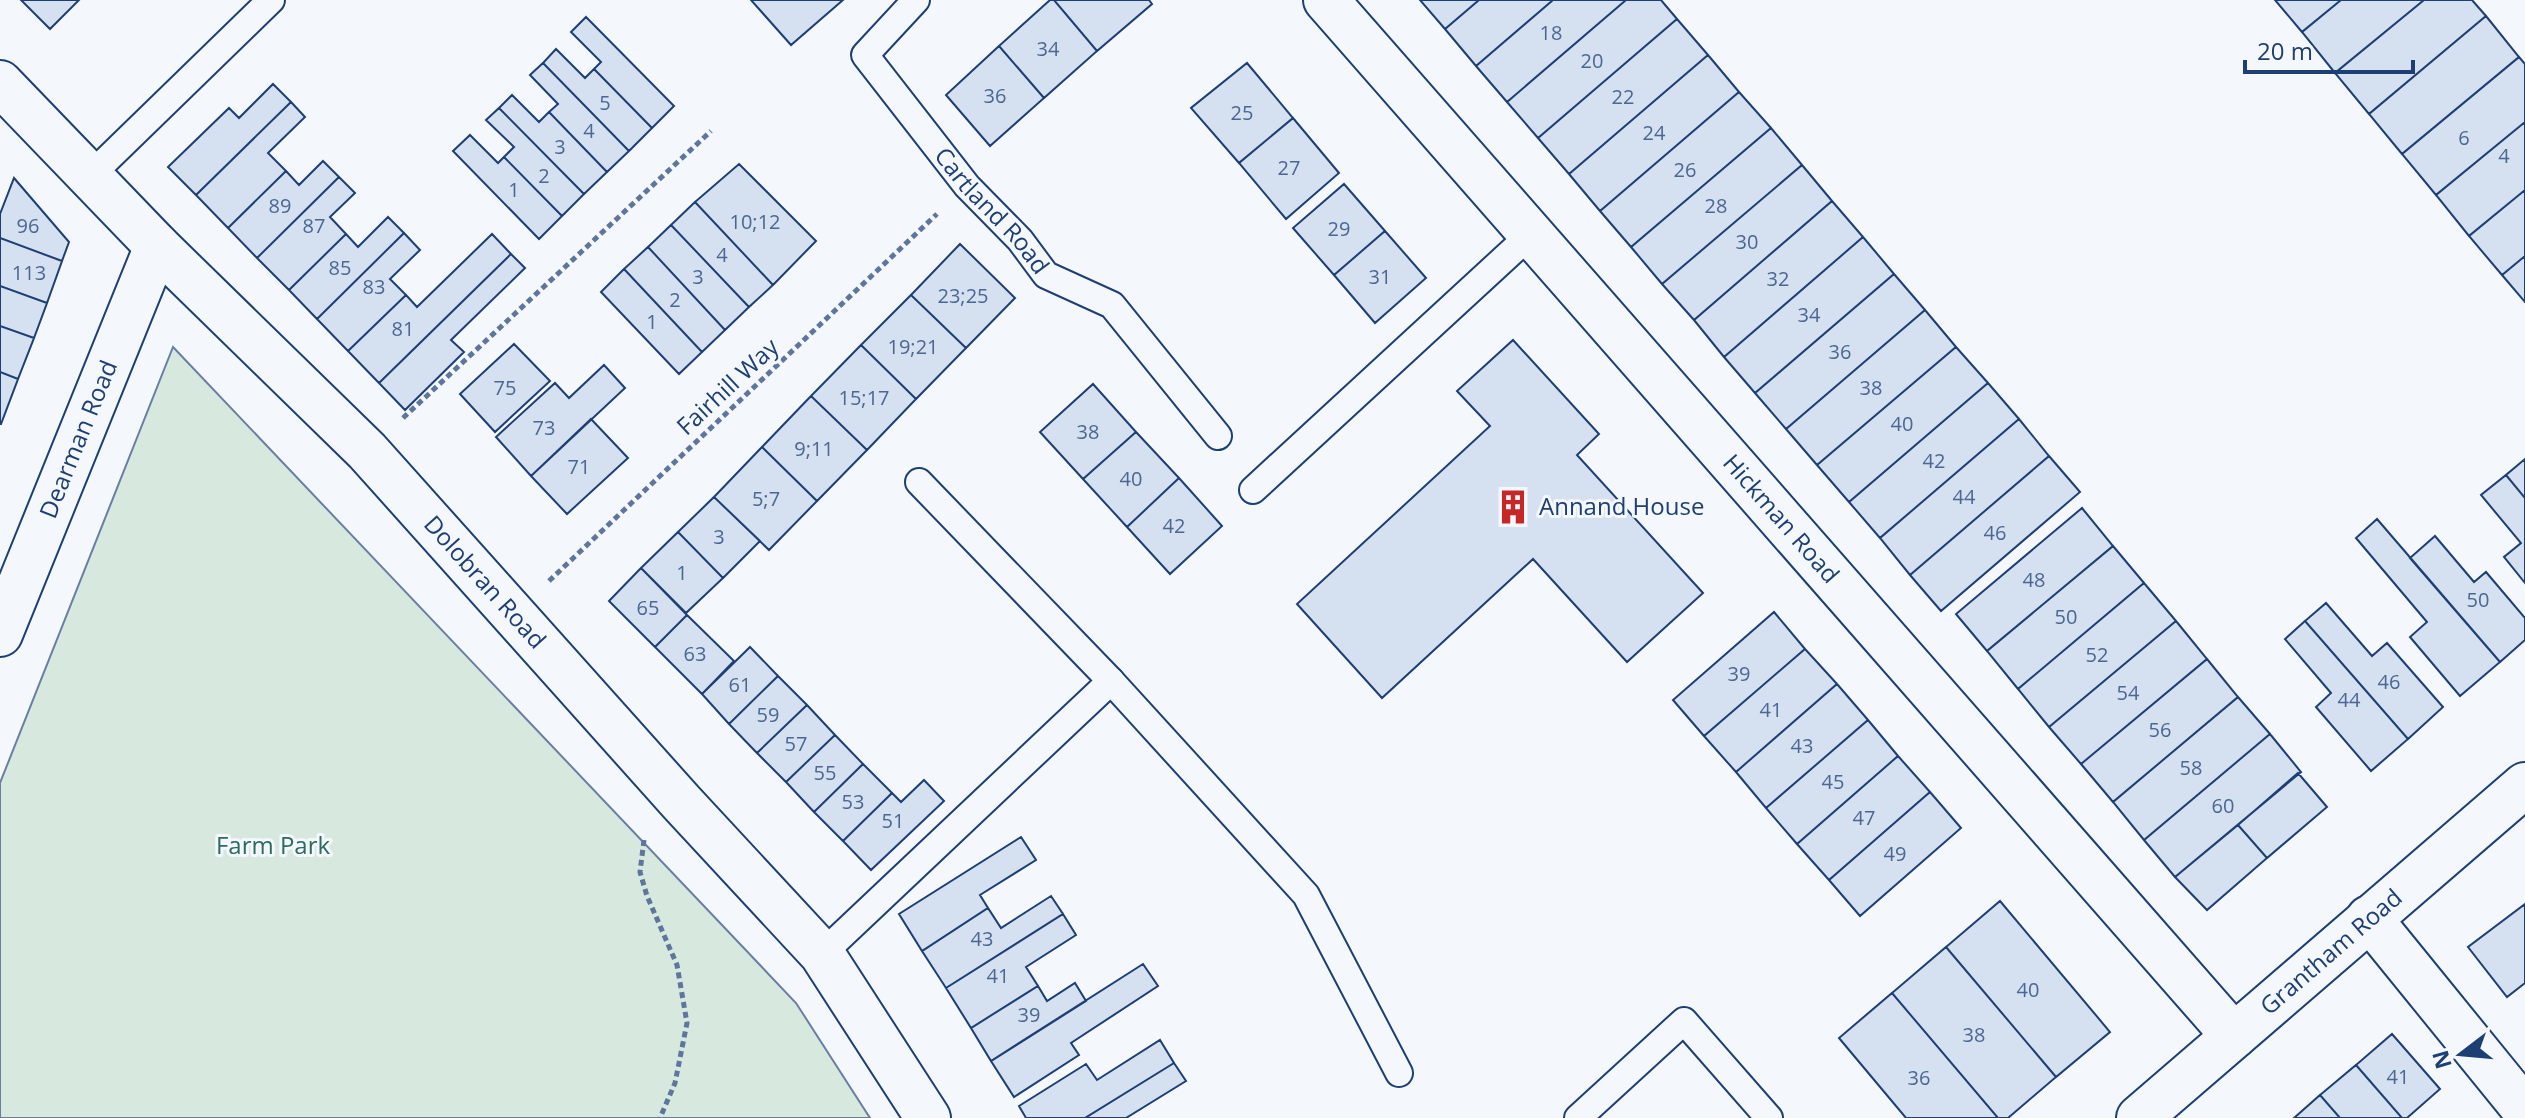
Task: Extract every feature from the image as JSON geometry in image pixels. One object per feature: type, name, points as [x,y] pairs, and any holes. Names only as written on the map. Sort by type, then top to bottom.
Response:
[{"type":"street","name":"Hickman Road","points":[[1326,0],[2234,1036]]},
{"type":"street","name":"Dolobran Road","points":[[0,83],[157,246],[367,451],[682,803],[822,954],[928,1118]]},
{"type":"street","name":"Dearman Road","points":[[0,634],[157,246]]},
{"type":"street","name":"Grantham Road","points":[[2139,1118],[2525,785]]},
{"type":"street","points":[[2369,918],[2525,1110]]},
{"type":"lane","points":[[90,176],[271,0]]},
{"type":"lane","name":"Cartland Road","points":[[916,0],[865,55],[967,186],[1020,240],[1046,275],[1112,305],[1218,436]]},
{"type":"lane","points":[[1253,490],[1531,234]]},
{"type":"lane","points":[[919,482],[1111,681],[1306,895],[1399,1073]]},
{"type":"lane","points":[[822,954],[1111,681]]},
{"type":"lane","points":[[1578,1118],[1684,1021],[1769,1118]]},
{"type":"path","points":[[367,451],[711,131]]},
{"type":"path","name":"Fairhill Way","points":[[514,614],[967,186]]},
{"type":"path","points":[[660,1118],[675,1083],[687,1023],[677,965],[640,872],[644,840],[682,803]]},
{"type":"green space","name":"Farm Park","points":[[173,347],[796,1003],[870,1118],[0,1118],[0,783]]},
{"type":"building","points":[[21,0],[79,0],[50,29]]},
{"type":"building","points":[[751,0],[843,0],[791,45]]},
{"type":"building","points":[[1050,0],[1054,0],[1097,51],[1044,98],[999,46]]},
{"type":"building","points":[[1054,0],[1149,0],[1152,4],[1097,51]]},
{"type":"building","points":[[1420,0],[1479,0],[1445,29]]},
{"type":"building","points":[[1479,0],[1553,0],[1476,66],[1445,29]]},
{"type":"building","points":[[1553,0],[1626,0],[1507,102],[1476,66]]},
{"type":"building","points":[[1626,0],[1661,0],[1677,19],[1538,138],[1507,102]]},
{"type":"building","points":[[2275,0],[2341,0],[2302,32]]},
{"type":"building","points":[[2341,0],[2424,0],[2335,73],[2302,32]]},
{"type":"building","points":[[2424,0],[2472,0],[2486,16],[2369,114],[2335,73]]},
{"type":"building","points":[[2486,16],[2519,57],[2402,154],[2369,114]]},
{"type":"building","points":[[586,17],[674,106],[652,128],[594,69],[601,62],[571,32]]},
{"type":"building","points":[[1677,19],[1708,55],[1569,174],[1538,138]]},
{"type":"building","points":[[999,46],[1044,98],[990,146],[946,95]]},
{"type":"building","points":[[556,49],[585,78],[594,69],[652,128],[629,151],[543,63]]},
{"type":"building","points":[[1708,55],[1739,92],[1600,211],[1569,174]]},
{"type":"building","points":[[2519,57],[2525,64],[2525,122],[2436,195],[2402,154]]},
{"type":"building","points":[[543,63],[629,151],[607,172],[549,112],[558,104],[530,75]]},
{"type":"building","points":[[1247,63],[1293,118],[1239,163],[1191,108]]},
{"type":"building","points":[[273,84],[291,102],[196,195],[168,167],[229,108],[239,118]]},
{"type":"building","points":[[1739,92],[1771,128],[1631,247],[1600,211]]},
{"type":"building","points":[[512,95],[539,122],[549,112],[607,172],[584,194],[499,108]]},
{"type":"building","points":[[291,102],[305,117],[268,153],[286,171],[228,228],[196,195]]},
{"type":"building","points":[[499,108],[584,194],[562,216],[504,157],[514,147],[486,120]]},
{"type":"building","points":[[1293,118],[1339,173],[1286,219],[1239,163]]},
{"type":"building","points":[[2525,122],[2525,190],[2469,236],[2436,195]]},
{"type":"building","points":[[1771,128],[1802,165],[1662,284],[1631,247]]},
{"type":"building","points":[[470,135],[498,163],[504,157],[562,216],[539,239],[453,151]]},
{"type":"building","points":[[323,161],[339,177],[257,258],[228,228],[286,171],[299,185]]},
{"type":"building","points":[[739,164],[816,241],[773,285],[695,202]]},
{"type":"building","points":[[1802,165],[1832,201],[1694,320],[1662,284]]},
{"type":"building","points":[[339,177],[355,193],[330,217],[346,234],[289,290],[257,258]]},
{"type":"building","points":[[14,178],[69,242],[62,261],[0,238],[0,214]]},
{"type":"building","points":[[1344,184],[1385,231],[1334,275],[1293,228]]},
{"type":"building","points":[[2525,190],[2525,256],[2502,275],[2469,236]]},
{"type":"building","points":[[1832,201],[1863,237],[1724,357],[1694,320]]},
{"type":"building","points":[[695,202],[773,285],[749,307],[671,225]]},
{"type":"building","points":[[388,217],[404,233],[317,319],[289,290],[346,234],[358,247]]},
{"type":"building","points":[[671,225],[749,307],[725,330],[648,247]]},
{"type":"building","points":[[1385,231],[1426,278],[1375,323],[1334,275]]},
{"type":"building","points":[[404,233],[420,250],[390,279],[406,295],[348,351],[317,319]]},
{"type":"building","points":[[492,234],[511,254],[379,383],[348,351],[406,295],[417,307]]},
{"type":"building","points":[[1863,237],[1894,274],[1755,393],[1724,357]]},
{"type":"building","points":[[0,238],[62,261],[47,303],[0,286]]},
{"type":"building","points":[[960,244],[1015,298],[966,348],[911,295]]},
{"type":"building","points":[[648,247],[725,330],[702,352],[624,269]]},
{"type":"building","points":[[511,254],[525,268],[451,340],[464,352],[405,410],[379,383]]},
{"type":"building","points":[[2525,256],[2525,302],[2502,275]]},
{"type":"building","points":[[624,269],[702,352],[679,374],[601,292]]},
{"type":"building","points":[[1894,274],[1925,310],[1786,429],[1755,393]]},
{"type":"building","points":[[0,286],[47,303],[34,338],[0,326]]},
{"type":"building","points":[[911,295],[966,348],[916,399],[861,345]]},
{"type":"building","points":[[1925,310],[1956,347],[1817,465],[1786,429]]},
{"type":"building","points":[[0,326],[34,338],[18,379],[0,372]]},
{"type":"building","name":"Annand House","points":[[1513,340],[1599,434],[1577,455],[1703,593],[1627,662],[1533,559],[1382,698],[1297,604],[1490,426],[1457,391]]},
{"type":"building","points":[[514,344],[550,381],[495,432],[460,394]]},
{"type":"building","points":[[861,345],[916,399],[867,450],[811,396]]},
{"type":"building","points":[[1956,347],[1988,383],[1849,502],[1817,465]]},
{"type":"building","points":[[604,365],[625,388],[531,476],[496,437],[555,383],[569,398]]},
{"type":"building","points":[[0,372],[18,379],[1,424],[0,424]]},
{"type":"building","points":[[1988,383],[2019,419],[1880,538],[1849,502]]},
{"type":"building","points":[[1093,384],[1136,432],[1083,479],[1040,432]]},
{"type":"building","points":[[811,396],[867,450],[817,501],[762,447]]},
{"type":"building","points":[[591,419],[628,458],[567,514],[531,476]]},
{"type":"building","points":[[2019,419],[2049,456],[1910,575],[1880,538]]},
{"type":"building","points":[[1136,432],[1179,478],[1127,527],[1083,479]]},
{"type":"building","points":[[762,447],[817,501],[769,550],[714,497]]},
{"type":"building","points":[[2049,456],[2080,492],[1941,611],[1910,575]]},
{"type":"building","points":[[2525,459],[2525,498],[2506,475]]},
{"type":"building","points":[[2506,475],[2525,498],[2525,583],[2504,557],[2521,543],[2481,495]]},
{"type":"building","points":[[1179,478],[1222,526],[1170,574],[1127,527]]},
{"type":"building","points":[[714,497],[760,541],[723,578],[678,532]]},
{"type":"building","points":[[2082,508],[2113,546],[1987,651],[1956,614]]},
{"type":"building","points":[[2377,519],[2500,662],[2460,696],[2410,637],[2427,622],[2356,538]]},
{"type":"building","points":[[678,532],[723,578],[686,613],[641,568]]},
{"type":"building","points":[[2435,536],[2474,582],[2486,572],[2525,618],[2525,640],[2500,662],[2410,558]]},
{"type":"building","points":[[2113,546],[2144,583],[2018,689],[1987,651]]},
{"type":"building","points":[[641,568],[687,615],[655,647],[609,601]]},
{"type":"building","points":[[2144,583],[2176,621],[2049,727],[2018,689]]},
{"type":"building","points":[[2326,603],[2372,656],[2387,643],[2443,707],[2408,739],[2305,621]]},
{"type":"building","points":[[1774,612],[1805,649],[1704,736],[1673,700]]},
{"type":"building","points":[[687,615],[734,661],[702,694],[655,647]]},
{"type":"building","points":[[2176,621],[2207,659],[2081,764],[2049,727]]},
{"type":"building","points":[[2305,621],[2408,739],[2371,771],[2316,707],[2331,693],[2285,639]]},
{"type":"building","points":[[750,647],[778,676],[729,724],[702,694]]},
{"type":"building","points":[[1805,649],[1837,684],[1736,772],[1704,736]]},
{"type":"building","points":[[2207,659],[2238,697],[2113,802],[2081,764]]},
{"type":"building","points":[[778,676],[807,705],[757,753],[729,724]]},
{"type":"building","points":[[1837,684],[1868,720],[1766,808],[1736,772]]},
{"type":"building","points":[[2238,697],[2270,734],[2144,840],[2113,802]]},
{"type":"building","points":[[807,705],[835,735],[786,782],[757,753]]},
{"type":"building","points":[[1868,720],[1898,756],[1797,844],[1766,808]]},
{"type":"building","points":[[2270,734],[2301,772],[2175,877],[2144,840]]},
{"type":"building","points":[[835,735],[863,764],[814,812],[786,782]]},
{"type":"building","points":[[1898,756],[1930,792],[1829,880],[1797,844]]},
{"type":"building","points":[[863,764],[892,793],[843,841],[814,812]]},
{"type":"building","points":[[2298,773],[2327,807],[2267,858],[2238,825]]},
{"type":"building","points":[[924,780],[944,801],[871,870],[843,841],[892,793],[901,802]]},
{"type":"building","points":[[1930,792],[1961,828],[1860,916],[1829,880]]},
{"type":"building","points":[[2238,825],[2267,858],[2207,910],[2175,877]]},
{"type":"building","points":[[1021,837],[1036,860],[980,895],[988,908],[922,951],[899,914]]},
{"type":"building","points":[[1051,896],[1063,914],[946,988],[922,951],[988,908],[1001,928]]},
{"type":"building","points":[[2000,901],[2110,1032],[2056,1077],[1946,947]]},
{"type":"building","points":[[2525,904],[2525,983],[2507,997],[2468,947]]},
{"type":"building","points":[[1063,914],[1076,935],[1026,967],[1038,986],[971,1028],[946,988]]},
{"type":"building","points":[[1946,947],[2056,1077],[2008,1118],[1998,1118],[1892,993]]},
{"type":"building","points":[[1143,964],[1158,986],[1071,1043],[1079,1055],[1014,1097],[991,1061]]},
{"type":"building","points":[[1075,983],[1086,1001],[991,1061],[971,1028],[1038,986],[1047,1001]]},
{"type":"building","points":[[1892,993],[1998,1118],[1906,1118],[1839,1038]]},
{"type":"building","points":[[2392,1034],[2440,1089],[2407,1118],[2402,1118],[2356,1065]]},
{"type":"building","points":[[1160,1040],[1174,1063],[1085,1118],[1026,1118],[1019,1106],[1086,1064],[1097,1080]]},
{"type":"building","points":[[1174,1063],[1186,1081],[1126,1118],[1085,1118]]},
{"type":"building","points":[[2356,1065],[2402,1118],[2340,1118],[2320,1095]]},
{"type":"building","points":[[2320,1095],[2340,1118],[2294,1118]]},
{"type":"place","name":"Annand House","points":[[1513,507]]}]
